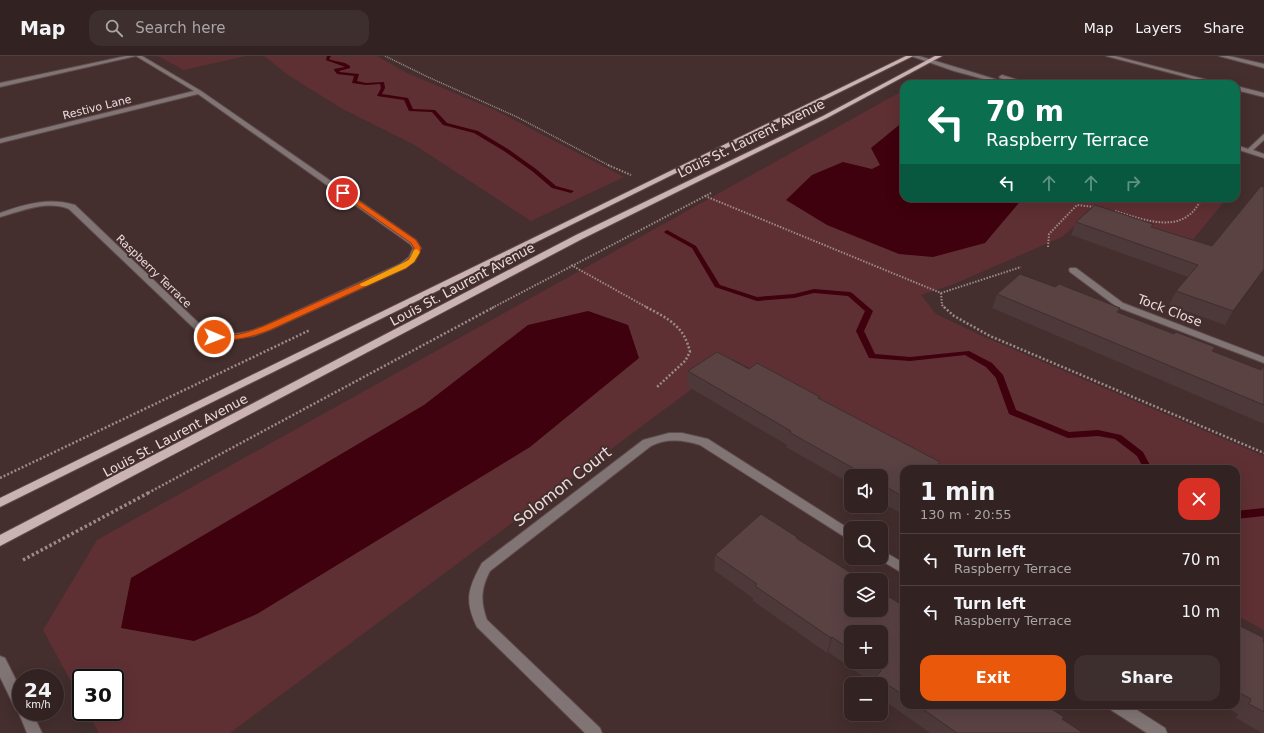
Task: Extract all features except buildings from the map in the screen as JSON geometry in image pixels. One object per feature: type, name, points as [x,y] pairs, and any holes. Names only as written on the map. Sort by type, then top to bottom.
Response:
[{"type":"main road","name":"Louis St. Laurent Avenue","points":[[0,503],[910,56]]},
{"type":"main road","name":"Louis St. Laurent Avenue","points":[[0,541],[579,237],[825,117],[935,58]]},
{"type":"street","points":[[0,85],[133,56]]},
{"type":"street","name":"Raspberry Terrace","points":[[0,215],[44,204],[65,204],[72,207],[203,332],[214,337],[230,338],[250,335],[412,261],[416,255],[417,248],[413,242],[199,92],[138,56]]},
{"type":"street","points":[[914,56],[935,58],[1011,80]]},
{"type":"street","points":[[1109,56],[1204,80]]},
{"type":"street","points":[[1222,56],[1264,66]]},
{"type":"street","points":[[935,58],[997,80]]},
{"type":"street","points":[[1240,89],[1264,95]]},
{"type":"street","name":"Restivo Lane","points":[[0,141],[199,92]]},
{"type":"street","points":[[1249,151],[1264,136]]},
{"type":"street","points":[[1240,148],[1264,156]]},
{"type":"street","name":"Tock Close","points":[[1073,270],[1120,304],[1264,360]]},
{"type":"street","name":"Solomon Court","points":[[595,733],[482,623],[474,606],[476,586],[486,567],[647,443],[658,437],[687,436],[704,442],[844,532]]},
{"type":"street","points":[[888,560],[900,567]]},
{"type":"street","points":[[0,662],[12,687]]},
{"type":"street","points":[[1122,709],[1160,733]]},
{"type":"street","points":[[29,721],[35,733]]},
{"type":"path","points":[[385,56],[411,71],[502,109],[611,166],[635,176]]},
{"type":"path","points":[[23,560],[571,265],[712,192]]},
{"type":"path","points":[[705,196],[941,293],[1022,267]]},
{"type":"path","points":[[1114,211],[1147,220],[1172,222],[1186,218],[1200,202]]},
{"type":"path","points":[[1048,247],[1049,234],[1077,205],[1096,207]]},
{"type":"path","points":[[571,265],[649,308],[679,327],[688,339],[690,352],[688,356],[657,388]]},
{"type":"path","points":[[941,293],[942,305],[954,316],[990,336],[1264,453]]},
{"type":"shaded area","points":[[158,56],[246,56],[184,70]]},
{"type":"shaded area","points":[[264,56],[377,56],[407,73],[497,111],[624,177],[531,221],[413,144],[341,108],[288,75]]},
{"type":"shaded area","points":[[900,92],[900,202],[1224,202],[1191,242],[1094,209],[1062,237],[954,284],[921,295],[936,314],[982,336],[1264,456],[1264,630],[1240,617],[1240,465],[941,465],[732,359],[230,733],[99,733],[92,721],[124,721],[124,669],[72,669],[72,683],[43,630],[97,540]]},
{"type":"shaded area","points":[[900,124],[900,202],[1020,202],[985,243],[933,257],[899,254],[827,225],[786,200],[812,175],[843,162],[872,169],[880,165],[871,148]]},
{"type":"shaded area","points":[[588,311],[628,325],[639,358],[530,447],[257,614],[194,641],[121,628],[131,578],[424,405],[528,325]]},
{"type":"waterway","points":[[329,56],[327,59],[332,62],[343,64],[348,67],[336,70],[339,73],[357,75],[354,82],[366,84],[382,83],[383,88],[379,95],[406,99],[411,110],[433,111],[445,124],[476,132],[506,150],[534,170],[554,187],[571,191]]},
{"type":"waterway","points":[[667,232],[694,247],[717,286],[757,299],[794,296],[814,291],[850,294],[869,311],[860,331],[872,356],[910,359],[966,353],[989,365],[1000,377],[1012,412],[1068,435],[1098,433],[1118,437],[1140,454],[1146,465]]},
{"type":"waterway","points":[[1240,515],[1264,512]]},
{"type":"slow traffic","points":[[364,284],[412,261],[417,252]]},
{"type":"route","points":[[214,337],[230,338],[250,335],[412,261],[416,255],[417,248],[413,242],[343,193]]}]
